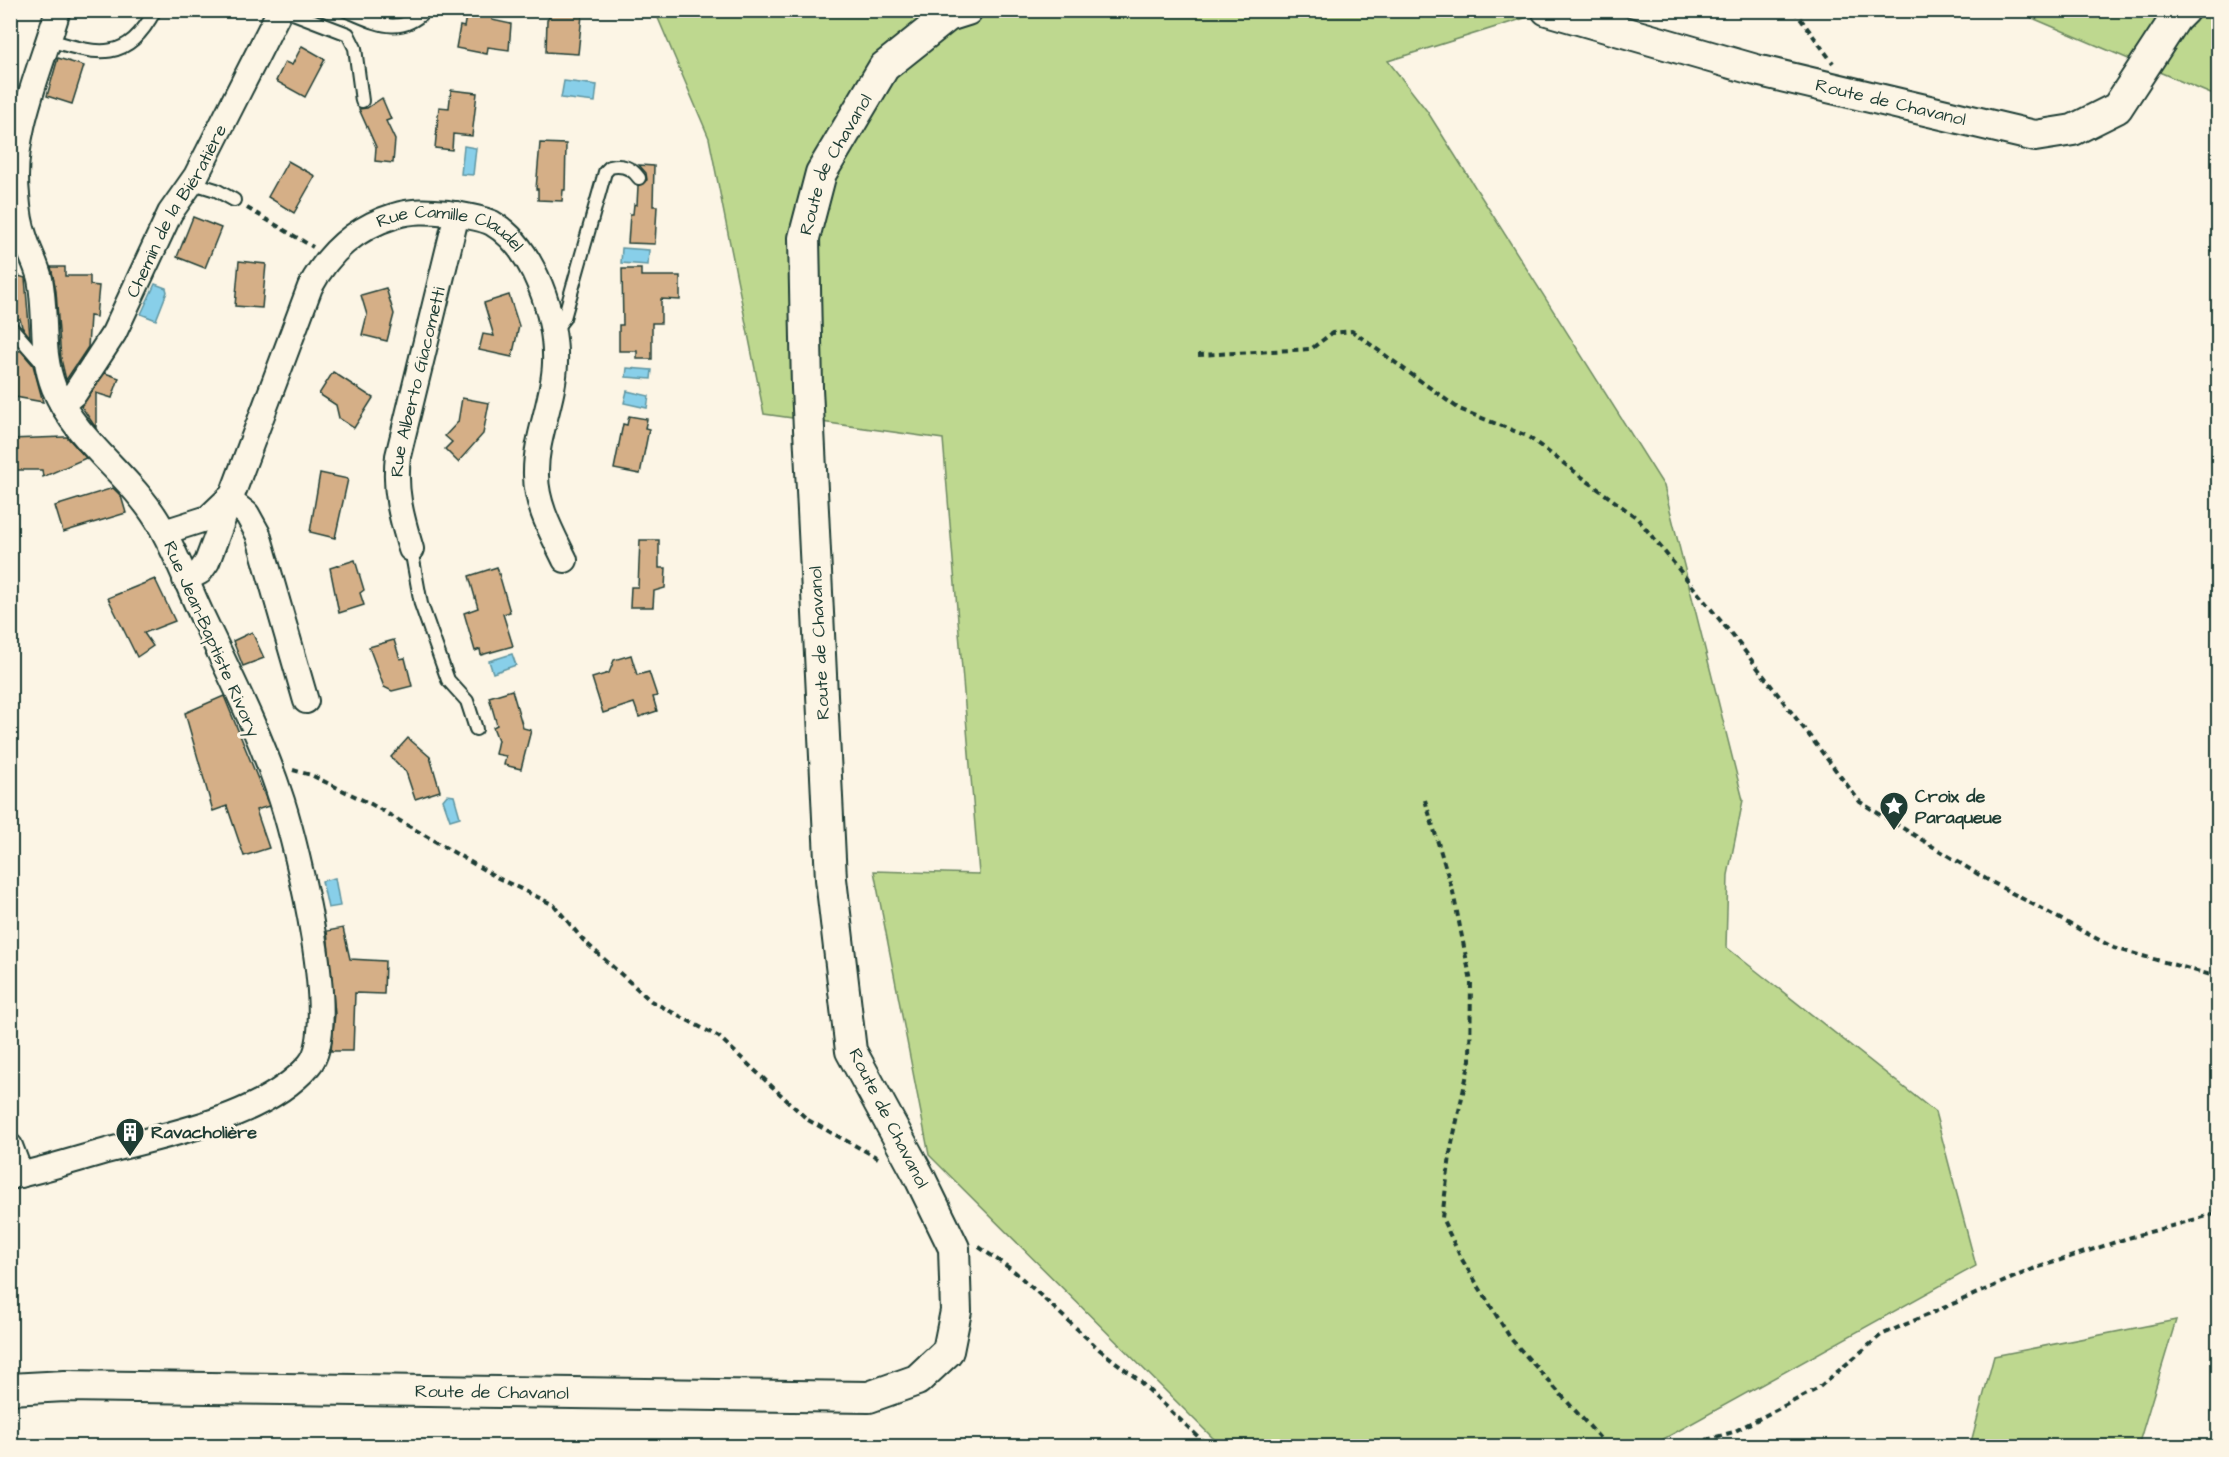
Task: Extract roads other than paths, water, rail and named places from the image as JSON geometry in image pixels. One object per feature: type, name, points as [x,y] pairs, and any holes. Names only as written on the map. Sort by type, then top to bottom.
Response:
[{"type":"street","name":"Rue Jean-Baptiste Rivory","points":[[10,1146],[16,1176],[185,1130],[238,1112],[267,1098],[291,1081],[314,1059],[320,1043],[319,976],[305,892],[282,801],[239,689],[164,532],[149,510],[96,449],[62,404],[54,387],[48,364],[41,283],[17,237],[16,193],[19,140],[58,10]]},
{"type":"street","name":"Chemin de la Biératière","points":[[62,404],[75,393],[114,333],[170,213],[190,182],[280,10]]},
{"type":"street","name":"Route de Chavanol","points":[[10,1389],[65,1386],[869,1397],[917,1380],[948,1351],[956,1311],[954,1248],[919,1176],[851,1051],[831,879],[807,388],[804,238],[821,172],[885,68],[948,16],[967,10]]},
{"type":"street","name":"Route de Chavanol","points":[[1547,10],[1756,70],[2035,136],[2073,130],[2117,108],[2175,19],[2184,10]]},
{"type":"street","name":"Rue Camille Claudel","points":[[185,580],[200,572],[207,562],[220,530],[228,499],[310,287],[329,257],[361,230],[378,221],[404,213],[429,211],[457,214],[492,224],[518,248],[531,267],[542,291],[552,328],[555,362],[553,390],[537,456],[536,476],[540,501],[565,560]]},
{"type":"street","name":"Rue Alberto Giacometti","points":[[411,549],[397,501],[395,480],[398,456],[457,214]]},
{"type":"street","name":"Rue Camille Claudel","points":[[164,532],[208,518],[228,499]]},
{"type":"street","points":[[228,499],[247,514],[258,534],[306,701]]},
{"type":"lane","points":[[49,40],[90,52],[106,53],[119,50],[139,36],[155,10]]},
{"type":"lane","points":[[285,10],[348,33],[355,48],[362,101]]},
{"type":"lane","points":[[345,10],[398,28],[414,22],[426,10]]},
{"type":"lane","points":[[552,328],[557,327],[564,318],[605,172],[610,167],[622,166],[631,169],[639,178]]},
{"type":"lane","points":[[190,182],[216,190],[234,200]]},
{"type":"lane","points":[[10,326],[41,363],[48,364]]},
{"type":"lane","points":[[411,549],[422,604],[448,680],[467,701],[476,729]]},
{"type":"water","points":[[564,81],[597,85],[595,102],[561,98]]},
{"type":"water","points":[[464,146],[476,148],[473,175],[461,174]]},
{"type":"water","points":[[622,248],[649,250],[648,265],[621,263]]},
{"type":"water","points":[[155,284],[166,288],[167,292],[156,320],[141,314]]},
{"type":"water","points":[[627,368],[652,370],[651,379],[626,377]]},
{"type":"water","points":[[627,391],[649,396],[647,408],[624,403]]},
{"type":"water","points":[[512,654],[516,665],[493,673],[489,661]]},
{"type":"water","points":[[447,795],[454,796],[460,817],[450,820],[443,800]]},
{"type":"water","points":[[335,878],[340,906],[328,908],[322,881]]},
{"type":"place","name":"Croix de Paraqueue","points":[[1894,832]]},
{"type":"place","name":"Ravacholière","points":[[130,1158]]}]
